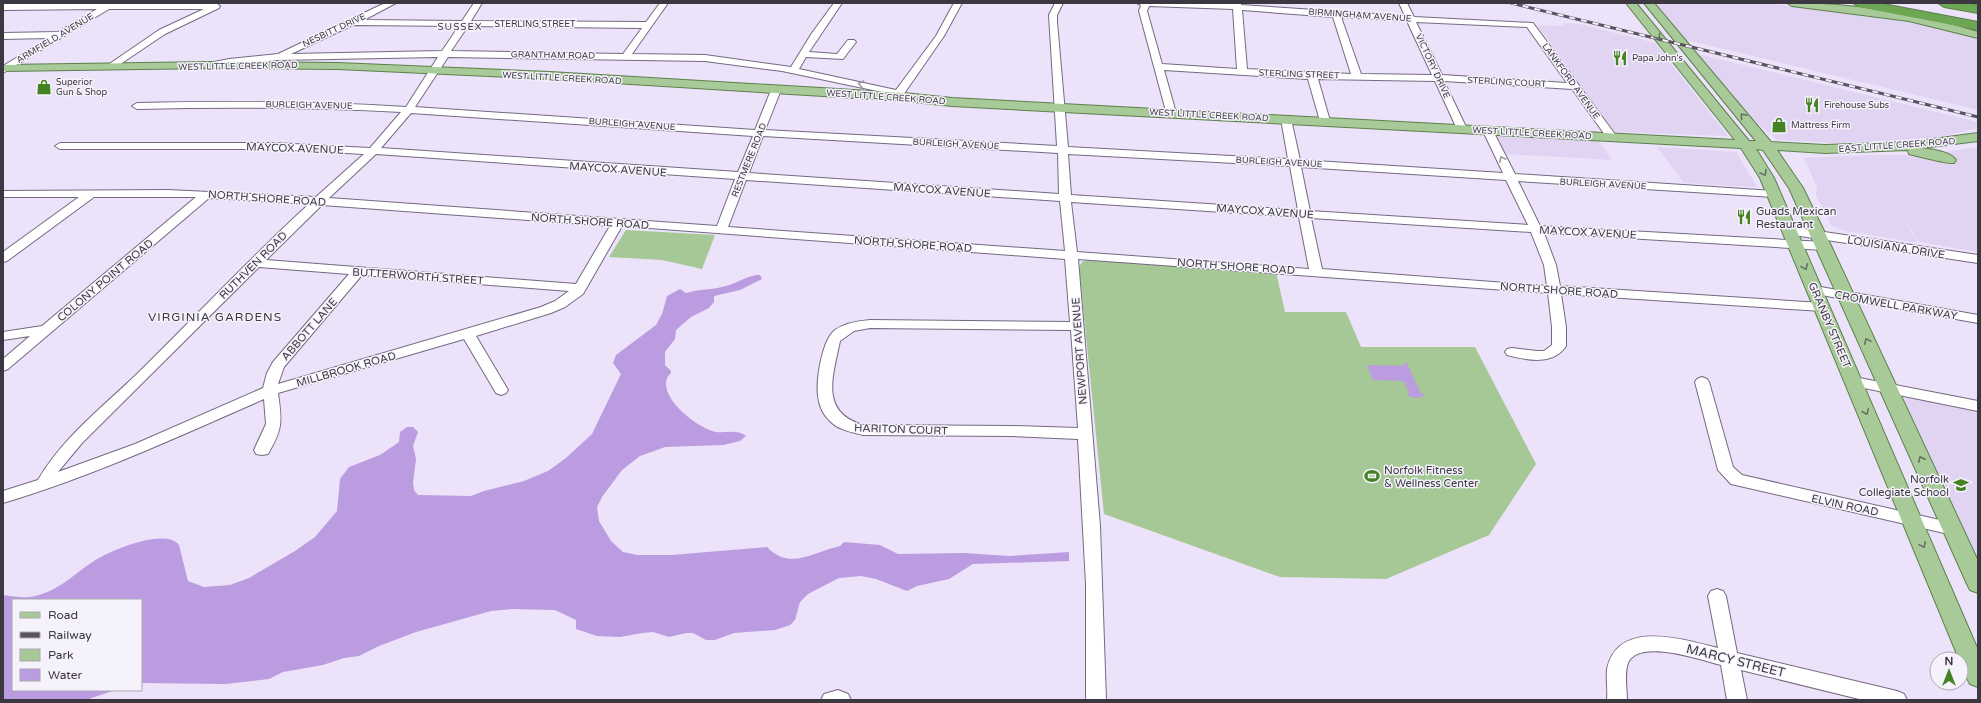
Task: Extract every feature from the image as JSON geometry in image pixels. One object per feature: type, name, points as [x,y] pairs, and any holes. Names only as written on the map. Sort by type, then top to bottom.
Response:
[{"type":"highway","points":[[1859,3],[1978,26]]},
{"type":"highway","points":[[1898,3],[1976,9]]},
{"type":"highway","points":[[1939,4],[1976,9]]},
{"type":"main road","name":"GRANBY STREET","points":[[1631,3],[1745,145],[1758,163],[1774,194],[1911,520],[1971,647],[1978,677]]},
{"type":"main road","points":[[1649,3],[1768,146],[1786,171],[1821,240],[1978,584]]},
{"type":"main road","points":[[1792,3],[1897,15],[1936,23],[1978,35]]},
{"type":"main road","name":"WEST LITTLE CREEK ROAD","points":[[4,69],[296,65],[434,71],[897,96],[952,102],[1768,146]]},
{"type":"main road","name":"EAST LITTLE CREEK ROAD","points":[[1768,146],[1835,150],[1890,148],[1945,143],[1978,137]]},
{"type":"main road","points":[[1890,148],[1926,152],[1948,160]]},
{"type":"street","name":"NESBITT DRIVE","points":[[277,57],[392,3]]},
{"type":"street","name":"RUTHVEN ROAD","points":[[44,484],[54,466],[77,438],[144,375],[255,263],[373,151],[408,110],[478,3]]},
{"type":"street","points":[[626,56],[664,3]]},
{"type":"street","points":[[793,71],[838,3]]},
{"type":"street","points":[[897,96],[940,36],[958,3]]},
{"type":"street","name":"NEWPORT AVENUE","points":[[1059,3],[1053,15],[1061,107],[1065,197],[1072,255],[1085,434],[1096,615],[1096,700]]},
{"type":"street","name":"BIRMINGHAM AVENUE","points":[[1141,3],[1237,5],[1336,14],[1530,25]]},
{"type":"street","points":[[1146,3],[1143,11],[1171,113]]},
{"type":"street","name":"VICTORY DRIVE","points":[[1403,3],[1462,129]]},
{"type":"street","points":[[3,7],[28,5],[106,7],[219,4]]},
{"type":"street","points":[[110,67],[162,32],[219,4]]},
{"type":"street","points":[[1237,5],[1242,72]]},
{"type":"street","name":"ARMFIELD AVENUE","points":[[4,69],[106,7]]},
{"type":"street","points":[[1336,14],[1357,76]]},
{"type":"street","name":"STERLING STREET","points":[[350,22],[648,25]]},
{"type":"street","name":"LANKFORD AVENUE","points":[[1530,25],[1612,137]]},
{"type":"street","points":[[3,36],[60,35]]},
{"type":"street","points":[[804,54],[840,57],[851,42]]},
{"type":"street","name":"GRANTHAM ROAD","points":[[204,66],[277,57],[445,54],[705,58],[744,62],[793,71],[890,91],[895,93],[897,96]]},
{"type":"street","name":"STERLING STREET","points":[[1158,67],[1312,76],[1439,78]]},
{"type":"street","points":[[1312,76],[1325,122]]},
{"type":"street","name":"STERLING COURT","points":[[1439,78],[1574,86]]},
{"type":"street","name":"RESTMERE ROAD","points":[[721,230],[776,90]]},
{"type":"street","name":"BURLEIGH AVENUE","points":[[137,106],[269,104],[349,106],[760,133],[1295,163],[1774,194]]},
{"type":"street","points":[[1286,119],[1316,272]]},
{"type":"street","points":[[1488,131],[1536,229],[1550,265],[1559,327],[1559,346],[1550,354],[1543,356],[1512,352]]},
{"type":"street","name":"MAYCOX AVENUE","points":[[60,146],[274,146],[373,151],[1536,229],[1793,237]]},
{"type":"street","points":[[3,258],[92,193]]},
{"type":"street","name":"NORTH SHORE ROAD","points":[[3,194],[207,194],[1554,290],[1822,307]]},
{"type":"street","name":"COLONY POINT ROAD","points":[[3,366],[207,194]]},
{"type":"street","name":"MILLBROOK ROAD","points":[[44,484],[140,448],[269,391],[546,310],[570,298],[580,288],[617,224]]},
{"type":"street","name":"LOUISIANA DRIVE","points":[[1793,237],[1978,259]]},
{"type":"street","name":"BUTTERWORTH STREET","points":[[255,263],[580,288]]},
{"type":"street","name":"ABBOTT LANE","points":[[269,391],[272,375],[278,366],[359,271]]},
{"type":"street","name":"CROMWELL PARKWAY","points":[[1815,290],[1978,319]]},
{"type":"street","name":"HARITON COURT","points":[[1077,326],[870,324],[847,329],[836,336],[833,341],[825,387],[825,398],[831,415],[837,421],[846,426],[863,430],[1013,431],[1085,434]]},
{"type":"street","points":[[3,336],[46,330]]},
{"type":"street","points":[[468,334],[501,390]]},
{"type":"street","name":"ELVIN ROAD","points":[[1702,382],[1726,470],[1737,480],[1810,498],[1953,529]]},
{"type":"street","points":[[1854,382],[1978,406]]},
{"type":"street","points":[[262,450],[269,437],[274,421],[269,391]]},
{"type":"street","points":[[3,497],[44,484]]},
{"type":"street","points":[[1717,596],[1737,700]]},
{"type":"street","name":"MARCY STREET","points":[[1617,700],[1617,670],[1620,658],[1628,649],[1646,644],[1672,645],[1729,658],[1855,695],[1897,700]]},
{"type":"street","points":[[831,700],[841,700]]},
{"type":"shaded area","points":[[1656,3],[1762,3],[1890,16],[1978,38],[1978,110],[1686,40]]},
{"type":"shaded area","points":[[1563,23],[1579,24],[1655,43],[1728,136],[1615,132],[1537,25],[1565,26]]},
{"type":"shaded area","points":[[1698,54],[1978,122],[1978,128],[1939,137],[1918,139],[1838,143],[1777,140],[1754,120]]},
{"type":"shaded area","points":[[1496,135],[1599,141],[1612,160],[1506,154]]},
{"type":"shaded area","points":[[1657,147],[1736,152],[1757,187],[1684,183]]},
{"type":"shaded area","points":[[1978,147],[1978,252],[1919,242],[1895,207],[1918,243],[1842,230],[1831,225],[1816,195],[1817,187],[1804,158],[1872,155],[1924,155]]},
{"type":"shaded area","name":"Norfolk Collegiate School","points":[[1915,398],[1978,410],[1978,560],[1905,401],[1906,399]]},
{"type":"green space","points":[[626,230],[715,235],[702,269],[662,260],[609,257]]},
{"type":"green space","points":[[1090,259],[1276,272],[1285,312],[1346,312],[1361,347],[1475,347],[1536,464],[1489,535],[1386,579],[1280,577],[1104,514],[1079,267],[1082,262]]},
{"type":"water","points":[[760,275],[762,279],[740,290],[714,296],[714,302],[709,308],[691,317],[676,330],[675,339],[665,352],[665,365],[671,371],[667,378],[666,386],[669,395],[682,412],[709,430],[716,432],[735,432],[746,436],[740,441],[723,445],[665,447],[640,456],[622,470],[602,497],[597,507],[599,521],[611,541],[623,552],[637,555],[672,555],[767,547],[784,558],[793,559],[802,558],[840,546],[844,542],[880,545],[898,554],[964,553],[1009,556],[1069,552],[1069,561],[973,564],[949,579],[917,586],[907,591],[876,579],[861,576],[839,578],[808,594],[800,602],[795,620],[790,625],[775,630],[734,633],[715,640],[706,640],[693,633],[669,637],[653,632],[620,637],[597,636],[576,629],[576,620],[555,610],[512,609],[491,611],[416,632],[379,646],[359,656],[344,658],[323,665],[283,672],[269,679],[226,684],[142,683],[142,599],[12,599],[12,691],[112,691],[86,700],[3,700],[3,595],[26,597],[48,592],[106,554],[128,545],[152,539],[172,540],[179,545],[188,581],[204,587],[230,585],[249,578],[295,551],[315,537],[337,511],[340,479],[349,467],[380,455],[399,442],[400,432],[407,427],[413,427],[418,432],[413,446],[416,459],[413,483],[414,490],[418,495],[471,496],[484,491],[524,481],[548,471],[566,458],[592,434],[621,374],[613,363],[616,355],[656,325],[662,314],[667,296],[680,289],[686,293],[721,287],[730,285],[748,277]]},
{"type":"water","points":[[1403,363],[1407,363],[1420,392],[1426,396],[1415,398],[1406,395],[1409,393],[1404,381],[1373,380],[1367,365],[1404,366]]},
{"type":"railway","points":[[1511,3],[1978,117]]},
{"type":"place","name":"Papa John's","points":[[1620,58]]},
{"type":"place","name":"Superior Gun & Shop","points":[[44,87]]},
{"type":"place","name":"Firehouse Subs","points":[[1812,105]]},
{"type":"place","name":"Mattress Firm","points":[[1779,125]]},
{"type":"place","name":"Guads Mexican Restaurant","points":[[1744,217]]},
{"type":"place","name":"Norfolk Fitness & Wellness Center","points":[[1372,476]]},
{"type":"place","name":"Norfolk Collegiate School","points":[[1961,485]]},
{"type":"district","name":"SUSSEX","points":[[460,26]]},
{"type":"district","name":"VIRGINIA GARDENS","points":[[215,317]]}]
